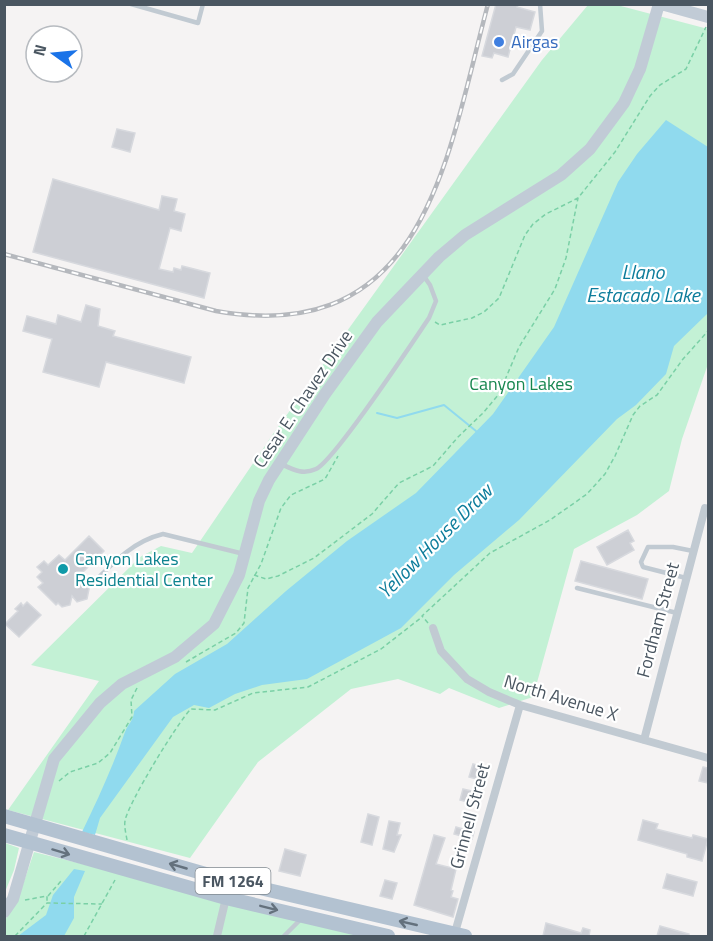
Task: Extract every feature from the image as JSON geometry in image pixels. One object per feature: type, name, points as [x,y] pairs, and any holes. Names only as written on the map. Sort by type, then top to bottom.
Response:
[{"type":"main road","name":"FM 1264","points":[[4,816],[230,881],[458,936]]},
{"type":"main road","name":"FM 1264","points":[[4,835],[226,898],[388,936]]},
{"type":"street","name":"Cesar E. Chavez Drive","points":[[4,912],[13,899],[54,759],[107,697],[122,684],[175,657],[214,624],[239,575],[258,501],[279,464],[325,394],[377,322],[422,274],[465,235],[561,175],[590,148],[624,103],[640,69],[660,4],[708,16]]},
{"type":"street","name":"Fordham Street","points":[[644,740],[693,551],[707,508]]},
{"type":"street","name":"North Avenue X","points":[[433,628],[441,651],[467,679],[489,692],[520,705],[708,758]]},
{"type":"street","name":"Grinnell Street","points":[[458,936],[520,705]]},
{"type":"street","points":[[217,936],[230,881]]},
{"type":"lane","points":[[131,4],[198,23],[203,4]]},
{"type":"lane","points":[[502,80],[513,74],[542,31],[540,4]]},
{"type":"lane","points":[[279,464],[300,472],[318,468],[336,448],[429,318],[436,301],[430,285],[422,274]]},
{"type":"lane","points":[[94,582],[126,551],[151,537],[163,534],[244,554]]},
{"type":"lane","points":[[686,578],[643,567],[641,562],[648,547],[673,547],[693,551]]},
{"type":"lane","points":[[577,588],[677,613]]},
{"type":"lane","points":[[284,936],[303,917]]},
{"type":"path","points":[[429,318],[440,325],[472,318],[484,312],[499,298],[522,241],[533,224],[546,214],[578,198],[615,152],[650,96],[660,85],[686,69],[708,27]]},
{"type":"path","points":[[254,576],[266,579],[278,576],[314,558],[372,514],[399,483],[434,466],[458,437],[483,413],[499,394],[519,346],[555,289],[566,258],[578,198]]},
{"type":"path","points":[[128,845],[125,820],[136,796],[181,721],[191,709],[215,710],[253,693],[308,687],[381,649],[422,616],[498,547],[550,520],[587,494],[605,474],[633,415],[640,406],[657,396],[683,359],[708,331]]},
{"type":"path","points":[[422,616],[433,628]]},
{"type":"path","points":[[84,936],[115,880]]},
{"type":"path","points":[[13,899],[47,896],[61,881]]},
{"type":"path","points":[[47,896],[48,903]]},
{"type":"path","points":[[15,936],[48,903],[102,904]]},
{"type":"green space","name":"Canyon Lakes","points":[[588,5],[617,5],[708,29],[708,364],[682,439],[669,491],[637,515],[574,549],[533,697],[499,708],[449,688],[440,694],[398,679],[351,689],[258,762],[190,858],[8,810],[99,681],[31,665],[140,557],[161,546],[192,553],[273,434],[542,60]]},
{"type":"green space","points":[[5,843],[19,848],[14,870],[5,892]]},
{"type":"green space","points":[[34,852],[371,936],[5,936],[4,922],[19,896]]},
{"type":"water","name":"Llano Estacado Lake","points":[[666,120],[708,147],[708,313],[674,346],[666,374],[636,405],[617,419],[519,520],[454,575],[401,628],[307,679],[262,685],[235,694],[209,708],[194,705],[173,717],[100,818],[95,835],[82,832],[134,711],[175,674],[227,644],[347,541],[416,493],[493,414],[554,327],[618,182],[637,154]]},
{"type":"water","points":[[74,869],[85,871],[74,897],[74,918],[64,936],[18,936],[46,915],[53,895]]},
{"type":"building","name":"Airgas","points":[[496,4],[518,4],[517,7],[535,12],[530,30],[516,27],[508,57],[494,53],[492,58],[482,56]]},
{"type":"building","points":[[117,129],[135,133],[130,152],[112,147]]},
{"type":"building","points":[[53,179],[159,210],[162,196],[177,199],[174,211],[185,214],[181,231],[170,228],[159,269],[173,272],[174,268],[181,270],[182,266],[210,273],[204,298],[33,252]]},
{"type":"building","points":[[86,305],[100,309],[98,326],[115,331],[113,336],[191,357],[184,383],[106,362],[99,387],[43,372],[52,339],[23,331],[27,316],[56,324],[58,315],[81,322]]},
{"type":"building","points":[[628,530],[634,541],[630,543],[634,550],[607,565],[597,547]]},
{"type":"building","name":"Canyon Lakes Residential Center","points":[[89,536],[104,551],[79,576],[86,578],[85,585],[89,589],[87,599],[77,602],[72,596],[70,605],[62,607],[58,603],[56,605],[38,587],[43,583],[37,577],[42,572],[37,567],[44,561],[48,565],[59,555],[65,560]]},
{"type":"building","points":[[581,561],[648,579],[642,599],[575,581]]},
{"type":"building","points":[[27,602],[41,615],[19,637],[5,624],[18,611],[15,609],[21,603],[23,606]]},
{"type":"building","points":[[473,764],[488,768],[484,781],[469,777]]},
{"type":"building","points":[[703,767],[708,768],[708,783],[699,781]]},
{"type":"building","points":[[463,789],[481,793],[478,805],[460,800]]},
{"type":"building","points":[[368,814],[379,817],[372,845],[361,842]]},
{"type":"building","points":[[643,820],[658,824],[656,829],[692,838],[693,835],[708,839],[702,861],[687,857],[687,854],[638,840]]},
{"type":"building","points":[[389,821],[400,823],[397,835],[401,835],[394,852],[383,849]]},
{"type":"building","points":[[456,827],[474,832],[472,839],[454,834]]},
{"type":"building","points":[[434,835],[445,838],[436,864],[456,869],[451,897],[458,899],[453,917],[414,905]]},
{"type":"building","points":[[285,849],[306,855],[300,876],[279,871]]},
{"type":"building","points":[[667,874],[697,882],[693,896],[663,888]]},
{"type":"building","points":[[385,880],[397,883],[392,899],[380,896]]},
{"type":"building","points":[[546,923],[581,933],[583,928],[590,930],[589,936],[543,936]]},
{"type":"building","points":[[660,926],[689,934],[689,936],[657,936]]},
{"type":"waterway","points":[[377,413],[397,418],[444,405],[476,431]]},
{"type":"railway","points":[[4,254],[216,311],[286,315],[341,300],[384,270],[415,229],[439,178],[458,122],[488,4]]},
{"type":"place","name":"Airgas","points":[[499,42]]},
{"type":"place","name":"Canyon Lakes Residential Center","points":[[63,569]]},
{"type":"water label","name":"Yellow House Draw","points":[[435,541]]}]
